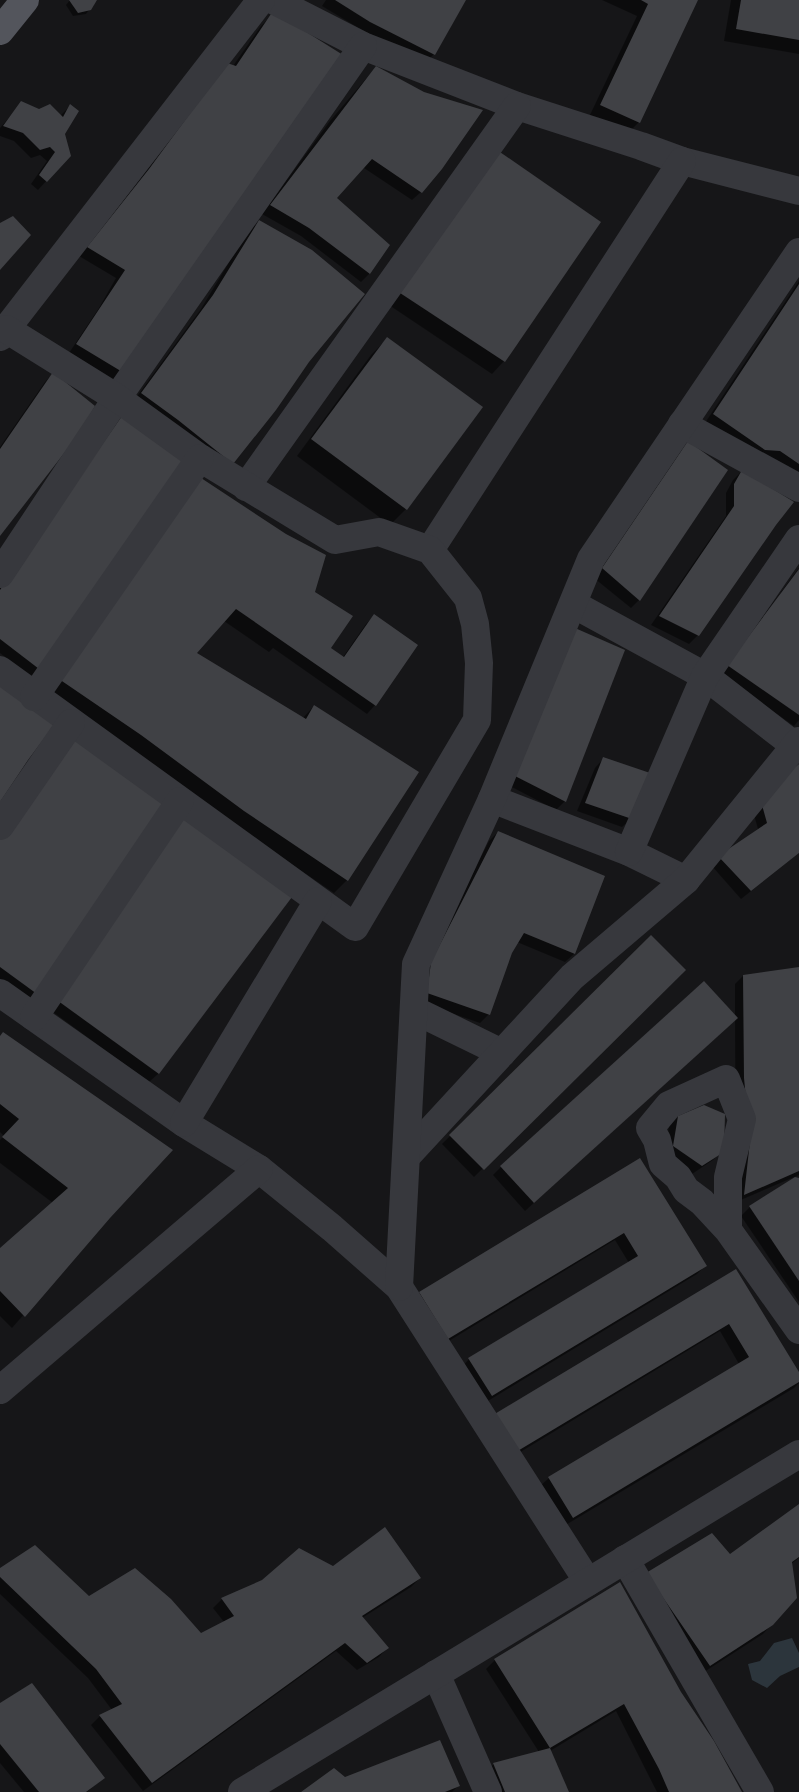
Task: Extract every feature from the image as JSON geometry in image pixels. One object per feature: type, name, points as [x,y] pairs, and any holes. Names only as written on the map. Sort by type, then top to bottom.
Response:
[{"type":"main road","points":[[0,31],[25,0]]},
{"type":"street","points":[[0,670],[355,927],[477,720],[479,663],[475,624],[468,598],[430,550],[379,532],[335,540],[200,458],[117,398],[3,333],[261,0]]},
{"type":"street","points":[[272,0],[362,46],[517,106],[682,161],[799,191]]},
{"type":"street","points":[[0,574],[117,398],[362,46]]},
{"type":"street","points":[[246,487],[517,106]]},
{"type":"street","points":[[430,550],[682,161]]},
{"type":"street","points":[[399,1287],[416,964],[492,799],[591,559],[799,252]]},
{"type":"street","points":[[682,424],[799,488]]},
{"type":"street","points":[[34,696],[200,458]]},
{"type":"street","points":[[629,852],[705,676],[799,539]]},
{"type":"street","points":[[406,1157],[572,977],[686,880],[797,743],[705,676],[573,604]]},
{"type":"street","points":[[0,826],[71,723]]},
{"type":"street","points":[[492,799],[629,852],[686,880]]},
{"type":"street","points":[[34,1017],[180,801]]},
{"type":"street","points":[[184,1123],[318,901]]},
{"type":"street","points":[[0,993],[184,1123],[259,1169],[332,1228],[399,1287],[588,1582]]},
{"type":"street","points":[[414,1010],[502,1053]]},
{"type":"street","points":[[728,1230],[728,1176],[742,1119],[726,1079],[669,1105],[650,1128],[657,1140],[663,1164],[678,1176],[686,1190],[702,1202],[728,1230],[799,1330]]},
{"type":"street","points":[[0,1390],[259,1169]]},
{"type":"street","points":[[242,1792],[799,1454]]},
{"type":"street","points":[[626,1559],[760,1792]]},
{"type":"street","points":[[436,1674],[488,1792]]},
{"type":"shaded area","points":[[792,1638],[799,1653],[799,1667],[780,1676],[767,1688],[752,1680],[748,1664],[760,1661],[774,1643]]},
{"type":"building","points":[[69,0],[97,0],[91,10],[78,13]]},
{"type":"building","points":[[335,0],[466,0],[435,55],[370,22]]},
{"type":"building","points":[[641,0],[698,0],[640,123],[600,105],[648,4]]},
{"type":"building","points":[[741,0],[799,0],[799,40],[736,29]]},
{"type":"building","points":[[273,11],[343,55],[124,373],[76,344],[125,270],[87,247],[149,169],[227,63],[236,66]]},
{"type":"building","points":[[376,66],[424,92],[483,110],[442,169],[422,193],[372,159],[337,198],[390,245],[370,274],[309,228],[270,205]]},
{"type":"building","points":[[21,101],[39,109],[50,104],[63,117],[70,104],[79,111],[65,134],[71,156],[47,182],[39,175],[55,152],[50,147],[40,150],[23,133],[3,126]]},
{"type":"building","points":[[497,150],[601,222],[505,362],[397,291]]},
{"type":"building","points":[[13,216],[31,235],[0,270],[0,223]]},
{"type":"building","points":[[259,220],[312,250],[365,294],[309,362],[276,410],[233,464],[141,393],[213,295]]},
{"type":"building","points":[[799,284],[799,464],[780,451],[765,450],[713,414]]},
{"type":"building","points":[[387,337],[483,407],[407,510],[311,439]]},
{"type":"building","points":[[53,372],[95,406],[79,434],[0,536],[0,449]]},
{"type":"building","points":[[122,416],[185,462],[43,672],[0,639],[0,590]]},
{"type":"building","points":[[688,441],[728,470],[640,601],[602,568]]},
{"type":"building","points":[[742,470],[794,502],[699,636],[659,616],[734,506],[734,484]]},
{"type":"building","points":[[195,474],[286,534],[326,555],[315,592],[353,616],[331,648],[344,657],[374,614],[418,645],[376,706],[236,609],[197,653],[306,719],[314,705],[419,772],[348,881],[244,811],[141,735],[56,677]]},
{"type":"building","points":[[799,569],[799,715],[727,665]]},
{"type":"building","points":[[575,628],[625,650],[566,802],[513,775]]},
{"type":"building","points":[[0,680],[58,720],[0,802]]},
{"type":"building","points":[[72,737],[170,801],[37,994],[0,967],[0,840]]},
{"type":"building","points":[[603,757],[653,774],[632,819],[585,803]]},
{"type":"building","points":[[799,764],[799,853],[751,891],[718,856],[767,823],[762,805],[782,777]]},
{"type":"building","points":[[185,814],[295,893],[159,1074],[54,998]]},
{"type":"building","points":[[498,831],[605,876],[575,954],[524,933],[512,953],[490,1015],[427,993],[431,962]]},
{"type":"building","points":[[651,935],[686,970],[484,1170],[449,1135]]},
{"type":"building","points":[[799,967],[799,1171],[744,1195],[750,1141],[744,1078],[743,975]]},
{"type":"building","points":[[704,981],[738,1018],[534,1203],[500,1166]]},
{"type":"building","points":[[3,1032],[173,1150],[110,1218],[25,1317],[0,1291],[0,1248],[68,1188],[2,1137],[19,1119],[0,1104],[0,1036]]},
{"type":"building","points":[[704,1105],[725,1114],[724,1152],[702,1166],[673,1146],[678,1116]]},
{"type":"building","points":[[640,1158],[707,1266],[492,1396],[468,1358],[638,1256],[624,1233],[448,1339],[419,1292]]},
{"type":"building","points":[[795,1177],[799,1178],[799,1281],[749,1206]]},
{"type":"building","points":[[736,1269],[799,1372],[799,1382],[573,1518],[548,1477],[749,1357],[729,1324],[516,1452],[493,1415]]},
{"type":"building","points":[[799,1504],[799,1557],[792,1562],[797,1598],[773,1625],[710,1666],[646,1573],[712,1533],[730,1554]]},
{"type":"building","points":[[385,1527],[421,1578],[362,1616],[389,1648],[367,1663],[345,1643],[152,1783],[99,1715],[122,1704],[96,1669],[0,1577],[0,1568],[35,1545],[89,1596],[135,1568],[171,1599],[201,1633],[234,1616],[221,1598],[262,1580],[299,1548],[333,1566]]},
{"type":"building","points":[[620,1582],[681,1692],[714,1741],[742,1792],[669,1792],[659,1769],[624,1704],[550,1748],[494,1659]]},
{"type":"building","points":[[32,1683],[105,1778],[86,1792],[39,1792],[0,1744],[0,1703]]},
{"type":"building","points":[[440,1740],[460,1786],[445,1792],[301,1792],[334,1768],[345,1777]]},
{"type":"building","points":[[550,1748],[569,1792],[505,1792],[493,1763]]}]
